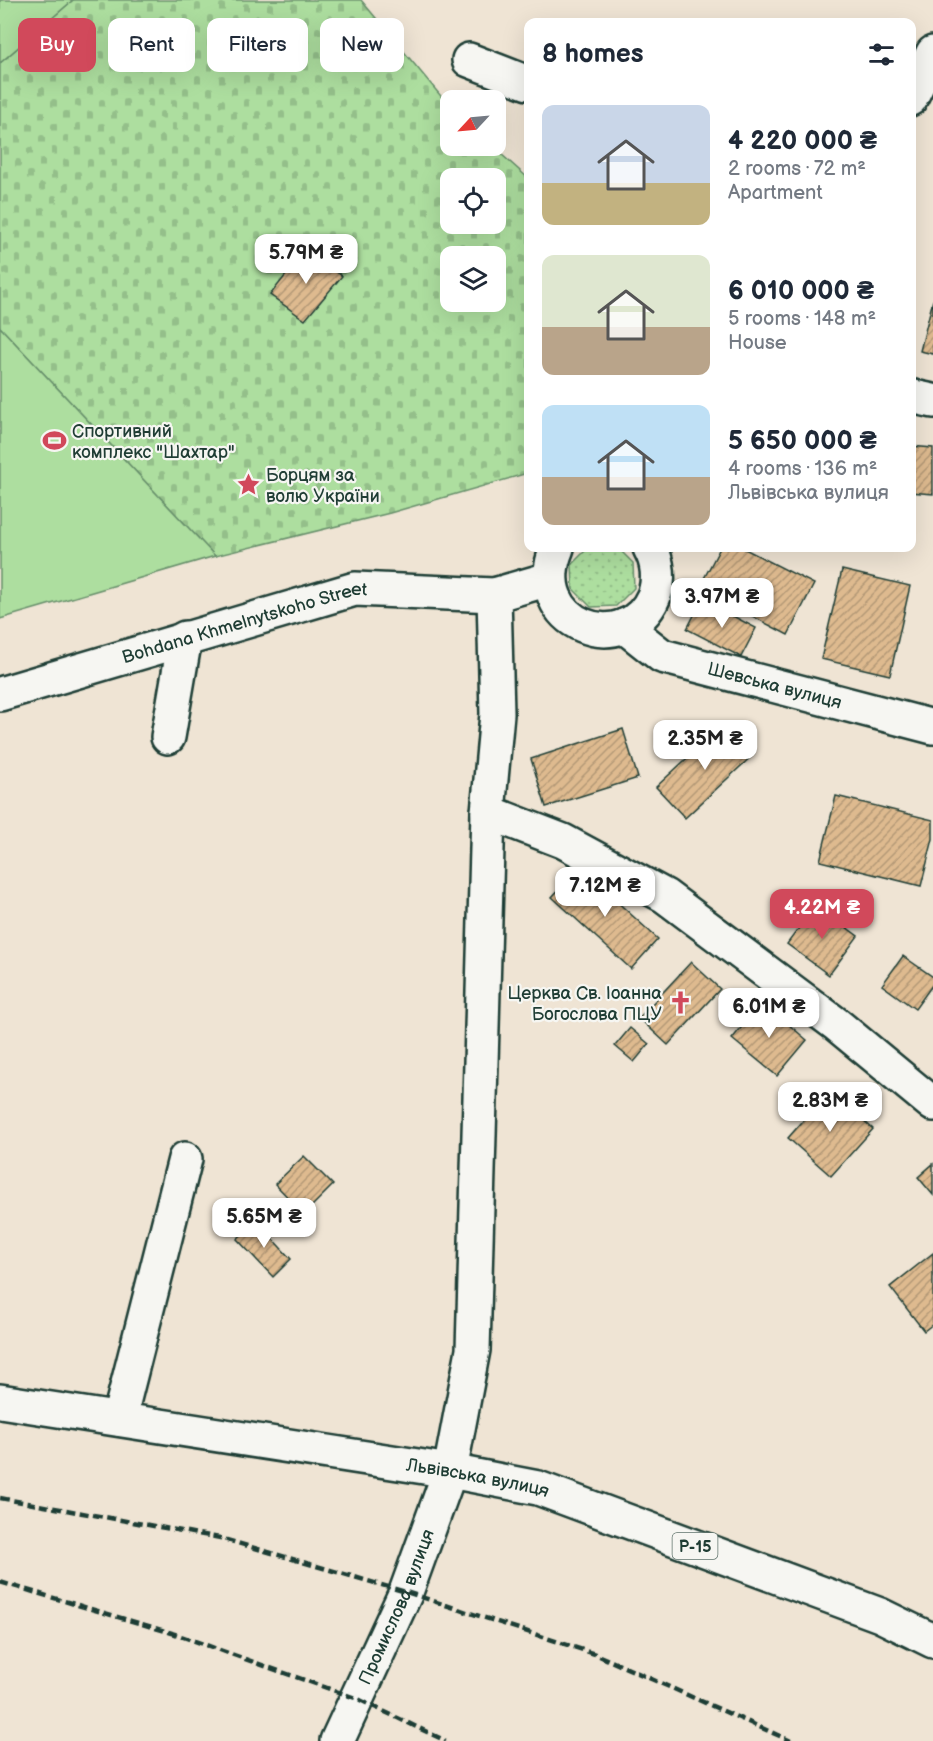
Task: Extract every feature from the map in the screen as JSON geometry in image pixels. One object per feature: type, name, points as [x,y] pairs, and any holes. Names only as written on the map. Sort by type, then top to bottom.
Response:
[{"type":"main road","points":[[470,60],[524,81]]},
{"type":"main road","points":[[916,397],[933,401]]},
{"type":"main road","points":[[555,552],[551,562],[549,579],[557,604],[575,622],[591,628],[608,630],[624,626],[645,611],[656,589],[658,571],[651,552]]},
{"type":"main road","name":"Bohdana Khmelnytskoho Street","points":[[0,694],[355,589],[494,595],[549,579]]},
{"type":"main road","name":"Промислова вулиця","points":[[337,1741],[406,1592],[450,1471],[473,1350],[488,812],[497,714],[494,595]]},
{"type":"main road","name":"Шевська вулиця","points":[[624,626],[662,656],[933,727]]},
{"type":"main road","points":[[168,737],[185,638]]},
{"type":"main road","points":[[488,812],[563,841],[665,896],[836,1024],[933,1104]]},
{"type":"main road","points":[[119,1419],[185,1159]]},
{"type":"main road","name":"Львівська вулиця","points":[[0,1401],[450,1471],[538,1488],[880,1615],[933,1641]]},
{"type":"green space","points":[[0,0],[73,0],[52,18],[18,18],[18,47],[0,63]]},
{"type":"green space","points":[[73,0],[361,0],[376,18],[320,18],[320,72],[404,72],[404,52],[440,95],[440,156],[503,156],[524,174],[524,474],[390,513],[215,556],[0,327],[0,63],[18,47],[18,72],[96,72],[96,18],[52,18]]},
{"type":"green space","name":"Спортивний комплекс \"Шахтар\"","points":[[0,327],[215,556],[0,619]]},
{"type":"green space","points":[[584,552],[622,552],[633,563],[634,588],[616,606],[591,607],[573,589],[572,564]]},
{"type":"building","points":[[306,250],[342,276],[305,320],[270,295]]},
{"type":"building","points":[[933,300],[933,354],[920,351]]},
{"type":"building","points":[[916,447],[933,448],[933,494],[916,493]]},
{"type":"building","points":[[718,552],[751,552],[814,584],[788,635],[699,588]]},
{"type":"building","points":[[842,570],[910,586],[890,675],[821,659]]},
{"type":"building","points":[[702,600],[756,628],[741,657],[687,629]]},
{"type":"building","points":[[725,723],[754,754],[685,818],[656,787]]},
{"type":"building","points":[[623,729],[638,778],[546,807],[531,759]]},
{"type":"building","points":[[836,796],[933,820],[933,839],[921,886],[820,861]]},
{"type":"building","points":[[579,867],[658,939],[631,969],[552,897]]},
{"type":"building","points":[[816,905],[858,936],[829,975],[787,944]]},
{"type":"building","points":[[903,956],[933,977],[933,984],[915,1009],[882,985]]},
{"type":"building","name":"Церква Св. Іоанна Богослова ПЦУ","points":[[691,962],[720,989],[668,1045],[639,1018]]},
{"type":"building","points":[[762,1002],[807,1040],[777,1076],[732,1039]]},
{"type":"building","points":[[630,1028],[649,1044],[634,1062],[615,1046]]},
{"type":"building","points":[[830,1090],[873,1129],[831,1176],[788,1138]]},
{"type":"building","points":[[304,1156],[333,1185],[304,1214],[275,1184]]},
{"type":"building","points":[[933,1164],[933,1195],[918,1177]]},
{"type":"building","points":[[256,1221],[291,1259],[273,1277],[237,1239]]},
{"type":"building","points":[[933,1253],[933,1324],[924,1331],[890,1287]]},
{"type":"railway","points":[[0,1498],[220,1538],[406,1592],[595,1654],[791,1741]]},
{"type":"railway","points":[[0,1582],[172,1633],[358,1699],[446,1741]]},
{"type":"place","name":"Спортивний комплекс \"Шахтар\"","points":[[54,441]]},
{"type":"place","name":"Борцям за волю України","points":[[248,485]]},
{"type":"place","name":"Церква Св. Іоанна Богослова ПЦУ","points":[[680,1003]]}]
